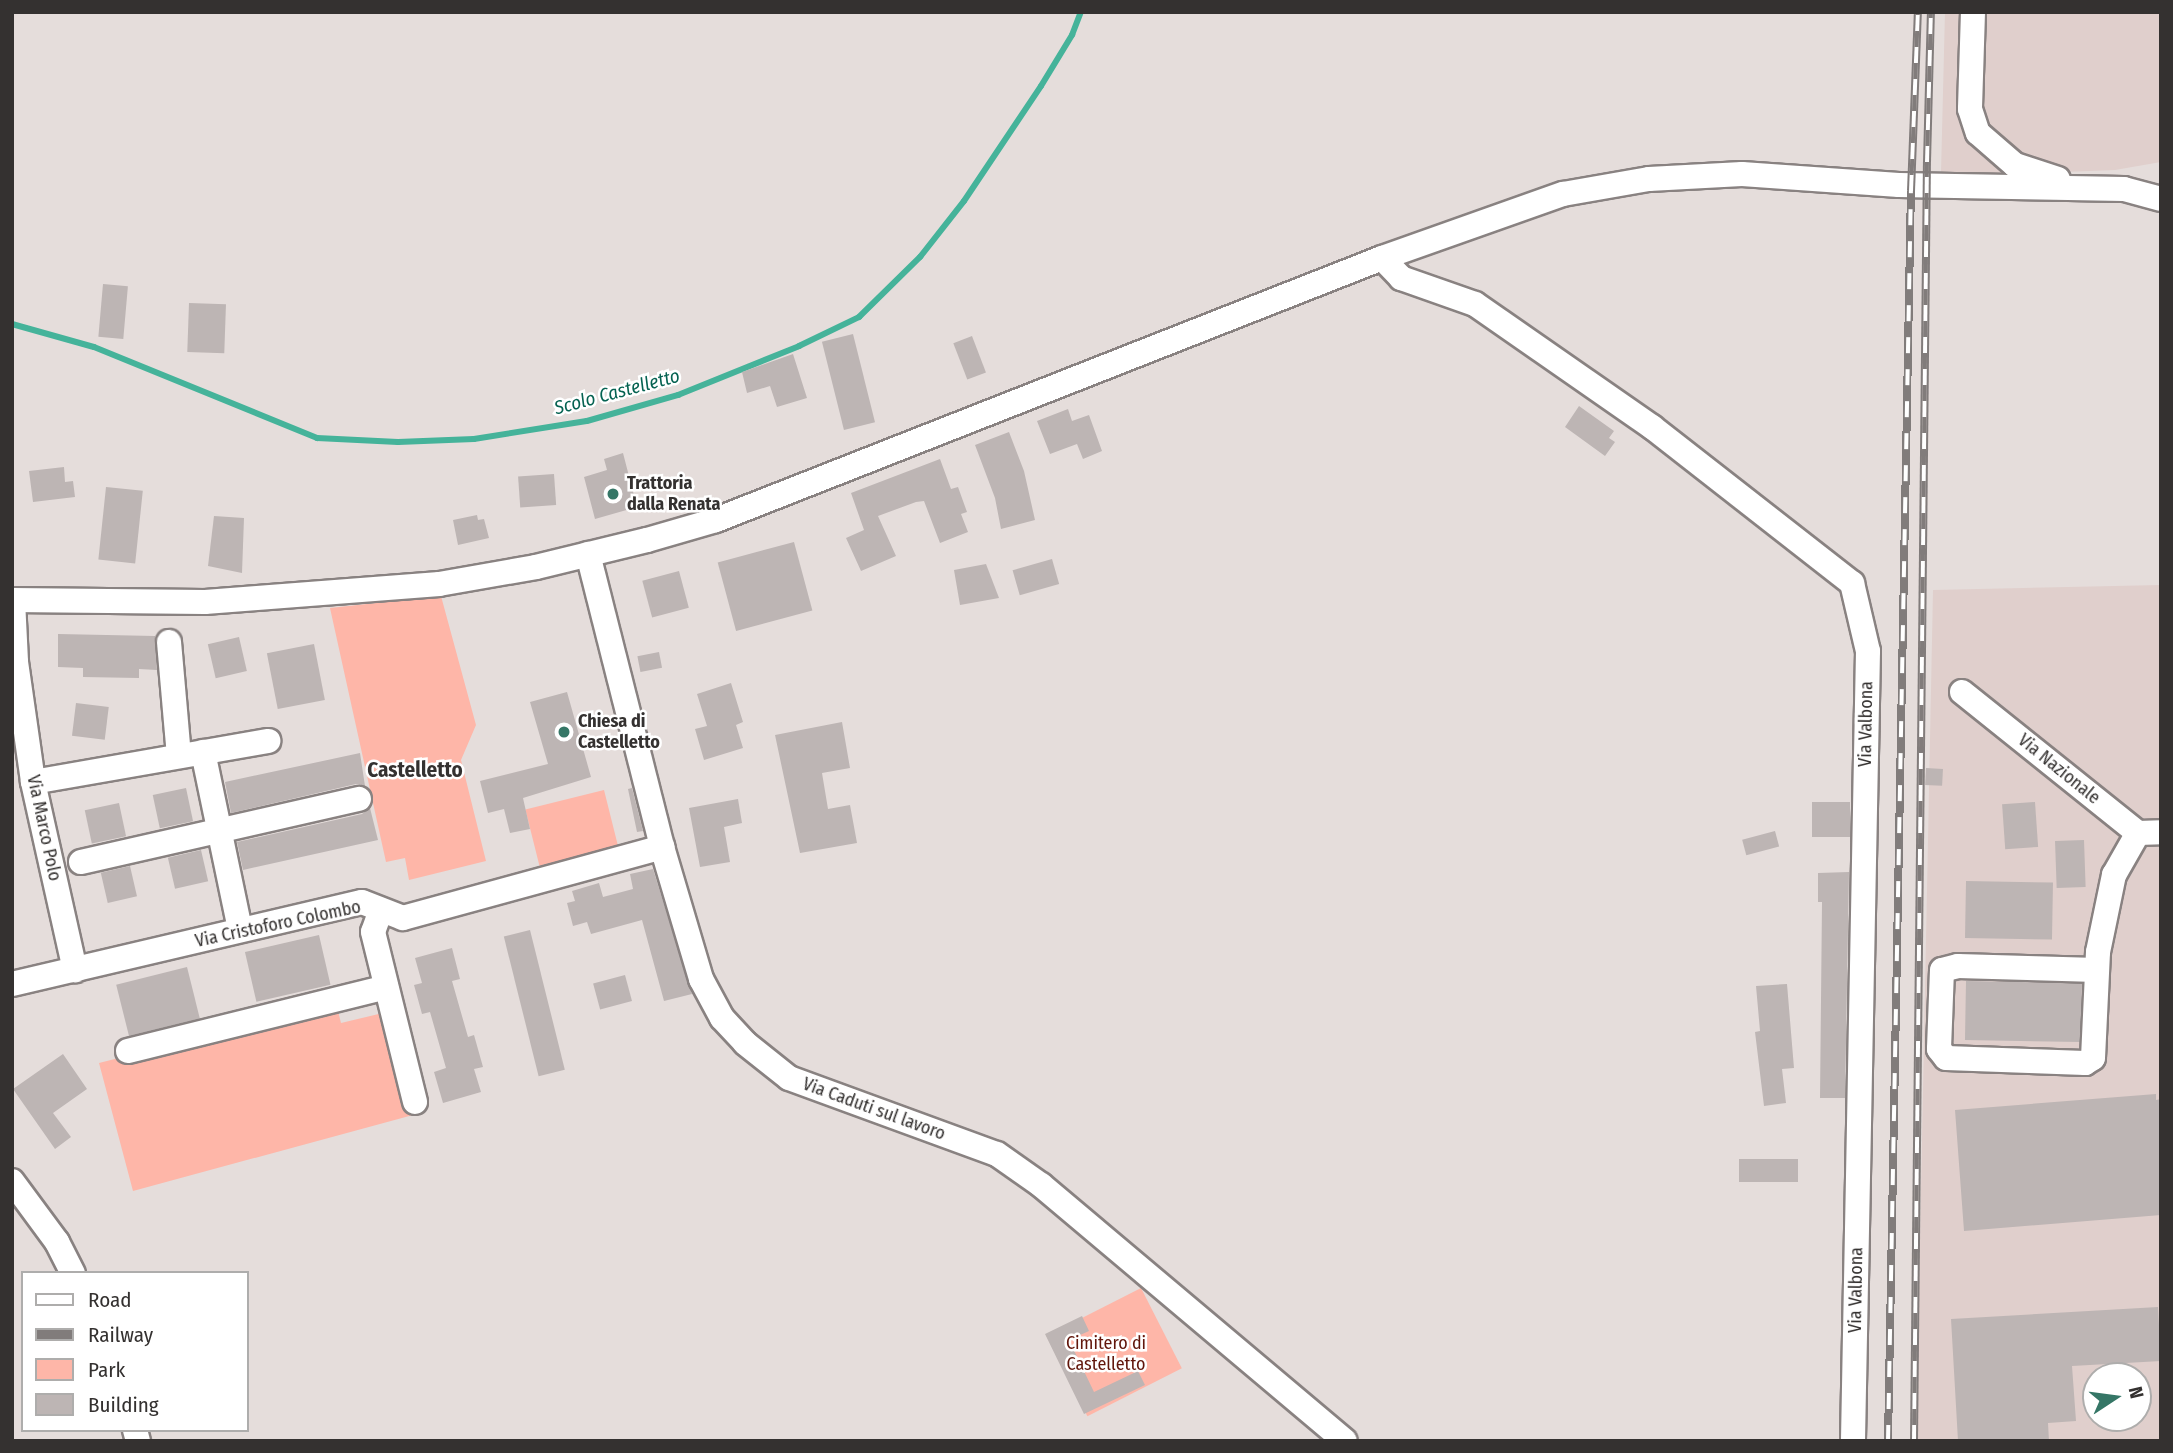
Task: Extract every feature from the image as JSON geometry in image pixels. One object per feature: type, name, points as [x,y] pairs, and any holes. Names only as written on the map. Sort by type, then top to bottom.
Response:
[{"type":"street","points":[[1973,12],[1970,95],[1978,134],[2015,165],[2082,187]]},
{"type":"street","points":[[13,600],[205,602],[296,597],[439,584],[588,554],[716,520],[1382,258],[1563,194],[1649,179],[1742,174],[1899,185],[2124,189],[2161,199]]},
{"type":"street","points":[[2124,189],[2161,178]]},
{"type":"street","name":"Via Valbona","points":[[1382,258],[1401,278],[1475,304],[1520,335],[1652,427],[1852,583],[1868,651],[1853,1441]]},
{"type":"street","name":"Via Caduti sul lavoro","points":[[588,554],[662,847],[701,979],[722,1018],[745,1043],[789,1079],[997,1154],[1041,1185],[1345,1441]]},
{"type":"street","name":"Via Marco Polo","points":[[13,600],[16,662],[33,782],[75,970]]},
{"type":"street","points":[[169,642],[191,754],[219,830],[240,929]]},
{"type":"street","name":"Via Nazionale","points":[[1962,692],[2150,833]]},
{"type":"street","points":[[33,782],[268,741]]},
{"type":"street","points":[[81,862],[359,799]]},
{"type":"street","points":[[2097,970],[1958,966],[1942,970],[1939,1049],[1946,1058],[2085,1063],[2093,1058],[2097,970],[2114,875],[2150,833]]},
{"type":"street","name":"Via Cristoforo Colombo","points":[[12,984],[362,902],[403,918],[662,847]]},
{"type":"street","points":[[381,910],[373,932],[415,1102]]},
{"type":"street","points":[[128,1051],[386,987]]},
{"type":"street","points":[[12,1181],[57,1242],[72,1271]]},
{"type":"shaded area","points":[[1945,12],[2161,12],[2161,162],[2115,170],[2012,174],[1941,173]]},
{"type":"shaded area","points":[[2161,585],[2161,1441],[1916,1441],[1933,590]]},
{"type":"green space","points":[[441,596],[476,725],[461,760],[486,861],[409,880],[405,858],[386,862],[330,608]]},
{"type":"green space","points":[[604,790],[618,846],[539,866],[525,810]]},
{"type":"green space","points":[[336,1003],[341,1023],[387,1012],[413,1115],[133,1191],[99,1063]]},
{"type":"green space","name":"Cimitero di Castelletto","points":[[1141,1288],[1182,1368],[1087,1416],[1047,1336]]},
{"type":"building","points":[[103,284],[128,286],[123,339],[98,337]]},
{"type":"building","points":[[189,303],[226,304],[224,353],[187,352]]},
{"type":"building","points":[[853,334],[875,422],[844,430],[822,342]]},
{"type":"building","points":[[972,336],[986,372],[967,380],[953,343]]},
{"type":"building","points":[[793,354],[807,398],[777,407],[770,386],[747,393],[742,372]]},
{"type":"building","points":[[1579,406],[1614,431],[1609,438],[1615,442],[1605,456],[1565,427]]},
{"type":"building","points":[[1068,409],[1072,421],[1089,415],[1102,451],[1083,459],[1077,444],[1050,454],[1037,421]]},
{"type":"building","points":[[1009,432],[1024,471],[1035,520],[1001,529],[995,498],[975,445]]},
{"type":"building","points":[[623,453],[637,507],[595,519],[584,477],[607,470],[604,459]]},
{"type":"building","points":[[940,459],[951,489],[958,487],[967,512],[961,514],[968,532],[940,543],[924,501],[916,502],[878,516],[896,556],[861,571],[846,538],[864,530],[851,493]]},
{"type":"building","points":[[64,467],[65,482],[73,481],[75,497],[33,502],[29,471]]},
{"type":"building","points":[[554,474],[556,505],[520,507],[518,477]]},
{"type":"building","points":[[106,487],[143,491],[135,563],[98,560]]},
{"type":"building","points":[[477,515],[478,520],[484,519],[489,538],[458,545],[453,520]]},
{"type":"building","points":[[214,516],[244,518],[242,573],[208,566]]},
{"type":"building","points":[[794,542],[812,611],[736,631],[718,562]]},
{"type":"building","points":[[1052,559],[1059,584],[1020,595],[1013,570]]},
{"type":"building","points":[[986,564],[999,598],[960,605],[954,570]]},
{"type":"building","points":[[679,571],[689,608],[652,618],[642,581]]},
{"type":"building","points":[[58,634],[155,636],[157,670],[139,669],[139,678],[83,677],[83,668],[58,667]]},
{"type":"building","points":[[239,637],[247,671],[216,678],[208,644]]},
{"type":"building","points":[[314,644],[325,700],[278,709],[267,653]]},
{"type":"building","points":[[659,652],[662,668],[640,672],[637,656]]},
{"type":"building","points":[[731,683],[743,722],[736,725],[743,748],[704,760],[695,729],[707,726],[697,694]]},
{"type":"building","points":[[567,692],[591,777],[523,798],[530,829],[510,833],[504,809],[488,813],[480,781],[548,764],[530,702]]},
{"type":"building","points":[[76,703],[109,707],[105,740],[72,736]]},
{"type":"building","points":[[842,722],[850,768],[822,773],[828,809],[850,805],[857,843],[800,853],[775,735]]},
{"type":"building","points":[[360,753],[365,786],[356,784],[231,813],[225,782]]},
{"type":"building","points":[[1926,768],[1943,769],[1942,786],[1925,785]]},
{"type":"building","points":[[186,788],[193,821],[160,828],[153,795]]},
{"type":"building","points":[[632,788],[643,831],[637,832],[628,789]]},
{"type":"building","points":[[738,799],[742,823],[724,827],[730,862],[700,867],[689,808]]},
{"type":"building","points":[[1812,802],[1850,802],[1850,837],[1812,837]]},
{"type":"building","points":[[2035,802],[2038,847],[2005,849],[2002,804]]},
{"type":"building","points":[[119,803],[126,836],[92,844],[85,810]]},
{"type":"building","points":[[370,808],[378,840],[243,870],[237,842],[362,814]]},
{"type":"building","points":[[1775,831],[1779,846],[1746,855],[1742,840]]},
{"type":"building","points":[[2084,840],[2086,887],[2057,888],[2055,841]]},
{"type":"building","points":[[201,850],[208,881],[175,889],[168,858]]},
{"type":"building","points":[[130,866],[137,896],[108,903],[101,873]]},
{"type":"building","points":[[653,869],[692,994],[664,1001],[642,920],[591,934],[587,922],[573,926],[567,903],[575,901],[572,891],[599,883],[603,897],[633,889],[630,874]]},
{"type":"building","points":[[1849,872],[1845,1098],[1820,1098],[1822,902],[1818,902],[1818,873]]},
{"type":"building","points":[[1966,881],[2053,883],[2052,940],[1965,938]]},
{"type":"building","points":[[530,930],[565,1070],[539,1076],[504,937]]},
{"type":"building","points":[[319,935],[330,985],[256,1002],[245,952]]},
{"type":"building","points":[[452,948],[460,979],[452,981],[468,1037],[474,1035],[483,1067],[474,1069],[481,1092],[443,1103],[434,1072],[446,1068],[430,1012],[422,1014],[414,985],[422,983],[415,958]]},
{"type":"building","points":[[187,967],[200,1018],[129,1036],[116,985]]},
{"type":"building","points":[[625,975],[632,1001],[600,1010],[593,984]]},
{"type":"building","points":[[1966,981],[2082,983],[2081,1042],[1965,1040]]},
{"type":"building","points":[[1787,984],[1794,1068],[1782,1069],[1786,1103],[1764,1106],[1755,1032],[1760,1031],[1756,986]]},
{"type":"building","points":[[63,1054],[87,1089],[53,1113],[71,1137],[55,1149],[13,1089]]},
{"type":"building","points":[[2156,1094],[2156,1100],[2161,1099],[2161,1215],[1964,1231],[1955,1110]]},
{"type":"building","points":[[1739,1159],[1798,1159],[1798,1182],[1739,1182]]},
{"type":"building","points":[[2158,1307],[2161,1361],[2082,1362],[2082,1365],[2072,1366],[2076,1421],[2048,1423],[2049,1441],[1958,1441],[1951,1319]]},
{"type":"building","points":[[1082,1316],[1089,1331],[1069,1340],[1094,1392],[1138,1371],[1145,1385],[1084,1414],[1045,1334]]},
{"type":"waterway","name":"Scolo Castelletto","points":[[12,324],[94,347],[317,438],[398,442],[474,439],[587,421],[678,395],[799,346],[859,317],[920,257],[964,201],[1041,86],[1072,35],[1081,12]]},
{"type":"railway","points":[[1888,1441],[1911,191],[1918,12]]},
{"type":"railway","points":[[1914,1441],[1927,162],[1931,12]]},
{"type":"place","name":"Trattoria dalla Renata","points":[[613,494]]},
{"type":"place","name":"Chiesa di Castelletto","points":[[564,732]]},
{"type":"district","name":"Castelletto","points":[[415,770]]}]
